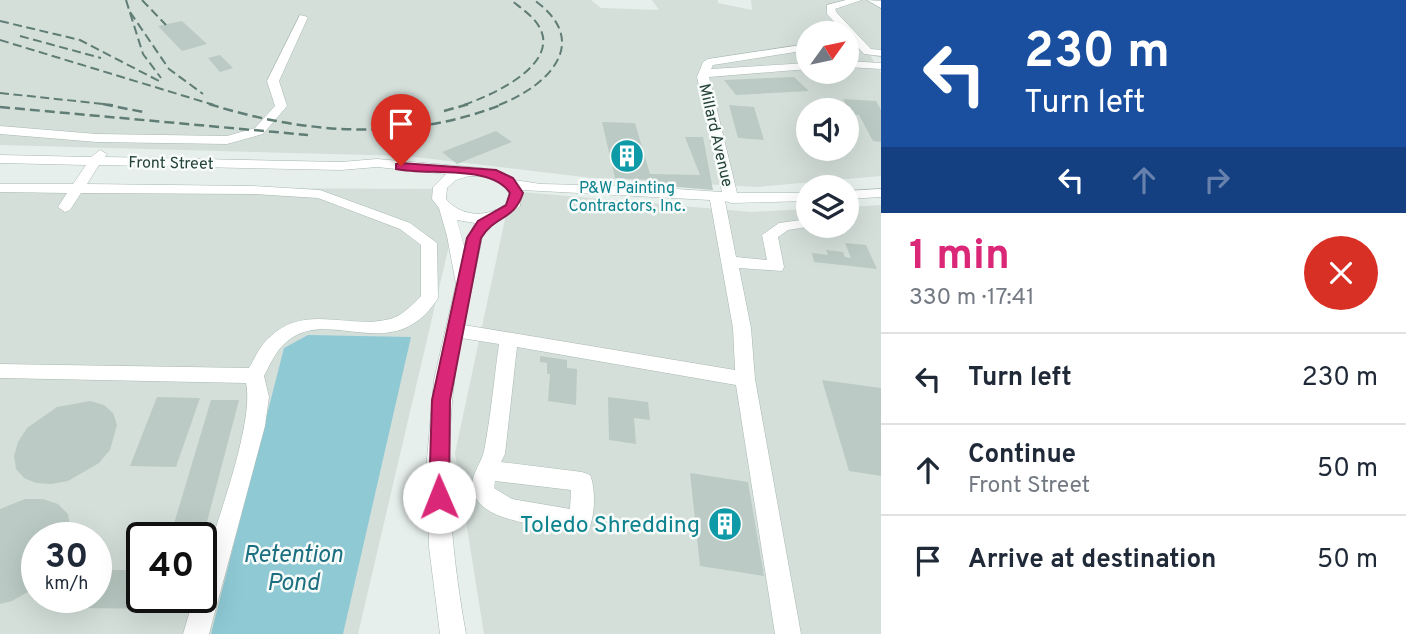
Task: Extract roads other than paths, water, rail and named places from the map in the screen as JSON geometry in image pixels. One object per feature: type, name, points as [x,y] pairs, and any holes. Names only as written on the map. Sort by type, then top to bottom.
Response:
[{"type":"street","points":[[857,0],[830,7],[832,13],[881,65]]},
{"type":"street","points":[[872,0],[881,5]]},
{"type":"street","points":[[0,130],[112,138],[227,140],[259,131],[281,106],[273,88],[273,81],[303,17]]},
{"type":"street","points":[[796,48],[715,58],[708,62],[706,73],[796,67]]},
{"type":"street","points":[[859,50],[881,53]]},
{"type":"street","points":[[859,64],[881,65]]},
{"type":"street","name":"Millard Avenue","points":[[706,73],[703,77],[724,199],[729,261],[742,328],[745,379],[788,634]]},
{"type":"street","points":[[65,207],[112,138]]},
{"type":"street","name":"Front Street","points":[[0,159],[341,166],[408,174],[425,180],[439,192]]},
{"type":"street","name":"Front Street","points":[[341,166],[376,163],[468,172]]},
{"type":"street","points":[[463,288],[455,236],[439,192],[446,180],[468,172],[491,173],[512,184],[542,190],[595,189],[724,199],[796,197]]},
{"type":"street","points":[[446,208],[465,217],[501,214],[516,199],[512,184]]},
{"type":"street","points":[[0,187],[320,194],[405,226],[429,243],[429,299],[412,315],[388,326],[309,325],[289,331],[275,343],[254,376],[259,397],[255,426],[196,634]]},
{"type":"street","points":[[453,634],[442,569],[438,472],[441,400],[475,234],[483,224],[501,214],[540,200],[595,189]]},
{"type":"street","points":[[859,194],[881,193]]},
{"type":"street","points":[[729,261],[776,267],[770,235],[784,226],[796,225]]},
{"type":"street","points":[[456,330],[745,379]]},
{"type":"street","points":[[487,470],[494,454],[500,389],[509,339]]},
{"type":"street","points":[[0,371],[254,376]]},
{"type":"water","name":"Retention Pond","points":[[308,335],[411,337],[343,634],[211,634],[217,613],[284,348]]},
{"type":"railway","points":[[126,0],[143,54],[161,78]]},
{"type":"railway","points":[[142,0],[166,25]]},
{"type":"railway","points":[[464,105],[515,80],[536,61],[542,49],[543,37],[538,25],[511,0]]},
{"type":"railway","points":[[499,105],[517,97],[547,75],[557,61],[562,47],[560,31],[551,16],[534,0]]},
{"type":"railway","points":[[130,12],[169,69],[203,94]]},
{"type":"railway","points":[[0,21],[80,40],[159,81]]},
{"type":"railway","points":[[20,36],[101,58]]},
{"type":"railway","points":[[0,40],[214,105]]},
{"type":"railway","points":[[0,93],[113,105]]},
{"type":"railway","points":[[103,104],[143,112]]},
{"type":"railway","points":[[209,104],[282,122],[356,130],[431,124],[503,104]]},
{"type":"railway","points":[[444,111],[469,104]]},
{"type":"railway","points":[[0,107],[308,135]]},
{"type":"place","name":"P&W Painting Contractors, Inc.","points":[[627,156]]},
{"type":"place","name":"Toledo Shredding","points":[[725,524]]}]
